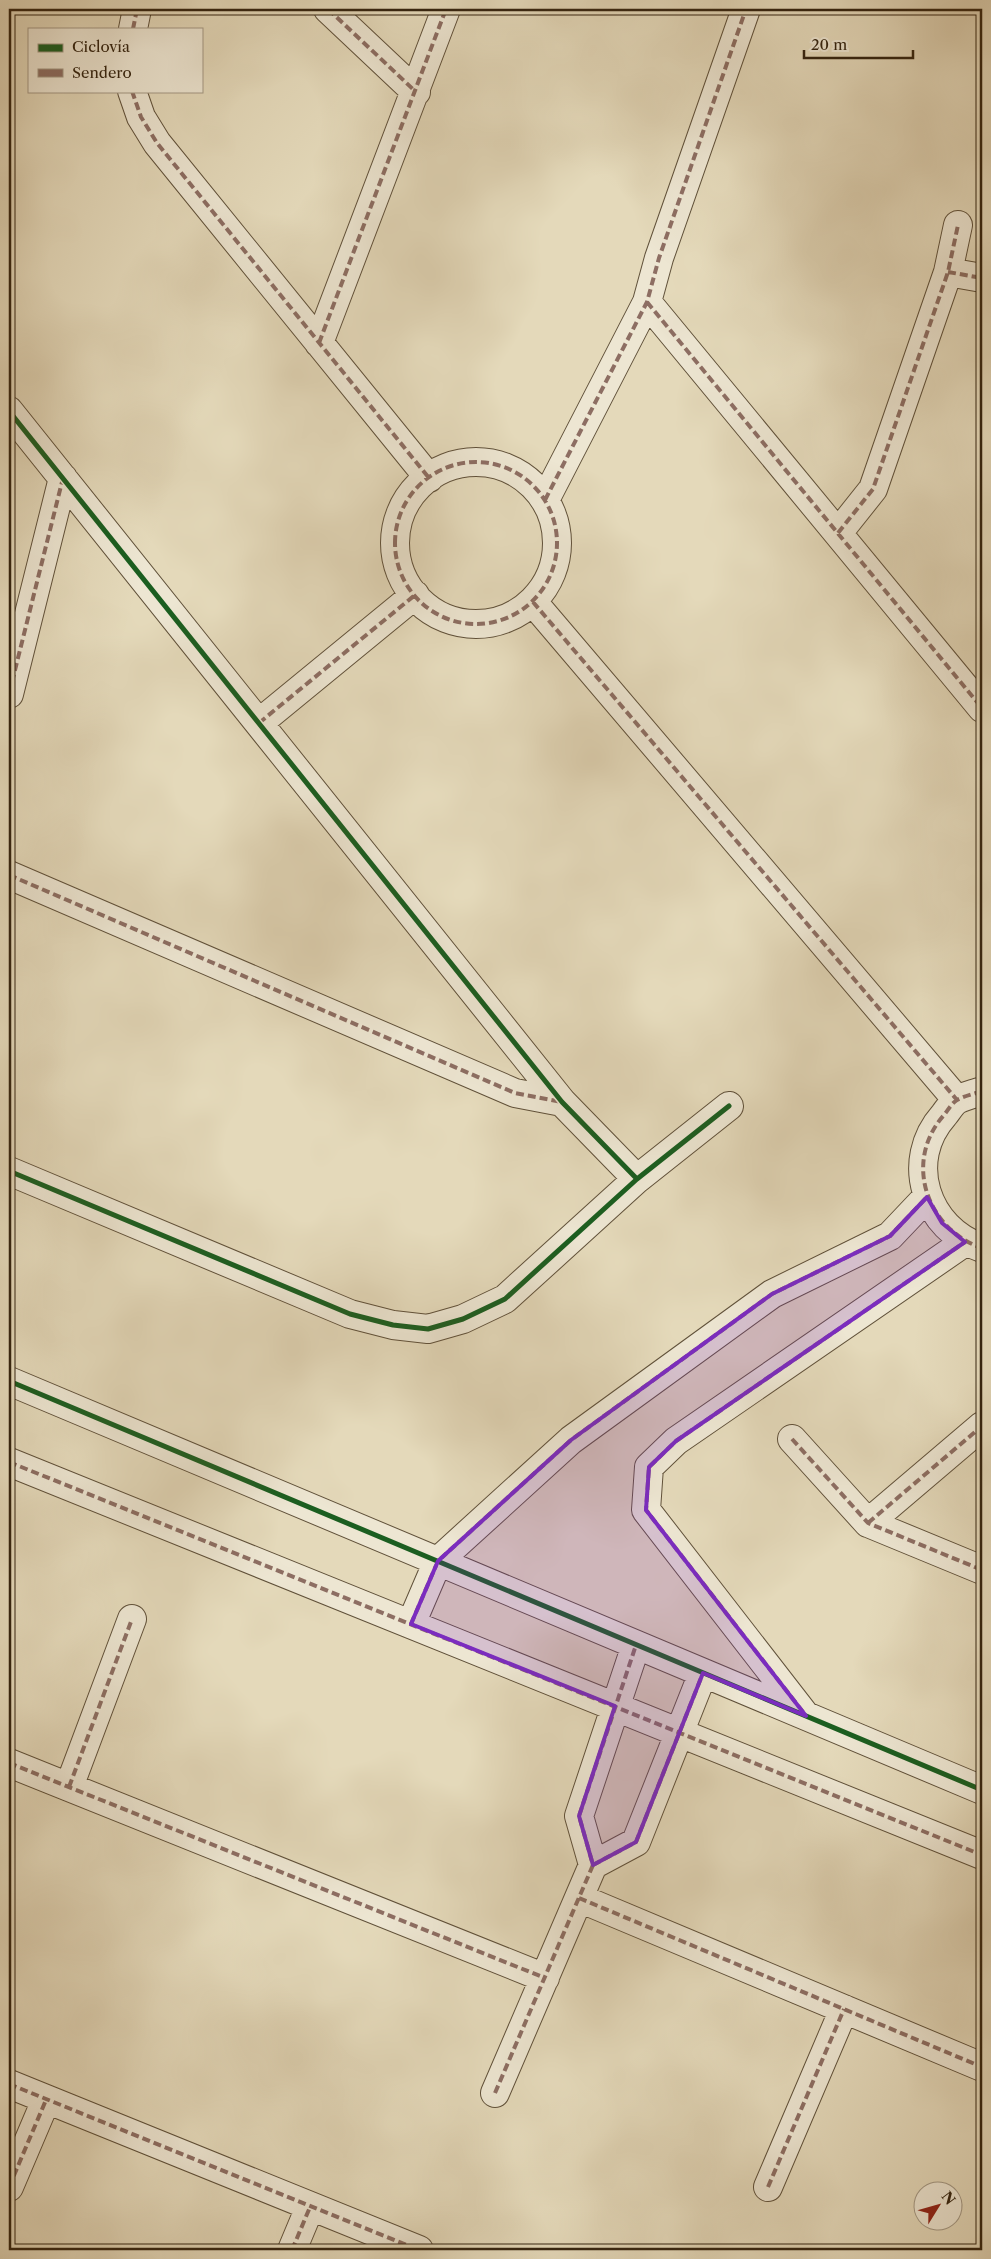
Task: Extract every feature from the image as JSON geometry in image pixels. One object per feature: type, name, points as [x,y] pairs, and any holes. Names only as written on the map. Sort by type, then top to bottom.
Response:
[{"type":"street","points":[[133,28],[137,9]]},
{"type":"street","points":[[328,9],[416,92]]},
{"type":"street","points":[[319,343],[446,9]]},
{"type":"street","points":[[545,500],[648,302],[659,258],[746,9]]},
{"type":"street","points":[[132,92],[141,117],[157,142],[429,478]]},
{"type":"street","points":[[838,533],[873,490],[948,272],[958,225]]},
{"type":"street","points":[[948,272],[982,278]]},
{"type":"street","points":[[648,302],[982,708]]},
{"type":"street","points":[[9,412],[562,1102],[637,1179]]},
{"type":"street","points":[[473,461],[501,465],[526,479],[545,500],[556,526],[557,555],[548,582],[533,602],[507,619],[479,625],[451,621],[426,607],[407,586],[396,560],[395,532],[404,504],[421,482],[445,467],[473,461]]},
{"type":"street","points":[[9,694],[63,478]]},
{"type":"street","points":[[259,723],[415,595]]},
{"type":"street","points":[[533,602],[957,1100]]},
{"type":"street","points":[[9,875],[515,1093],[562,1102]]},
{"type":"street","points":[[806,1716],[646,1510],[649,1467],[676,1441],[974,1245],[942,1223],[927,1197],[922,1162],[933,1127],[957,1100],[982,1091]]},
{"type":"street","points":[[9,1171],[350,1314],[393,1325],[428,1329],[463,1319],[505,1299],[637,1179],[729,1106]]},
{"type":"street","points":[[411,1624],[438,1562],[571,1440],[772,1294],[890,1236],[927,1197]]},
{"type":"street","points":[[9,1381],[982,1790]]},
{"type":"street","points":[[868,1523],[982,1426]]},
{"type":"street","points":[[792,1439],[868,1523],[982,1570]]},
{"type":"street","points":[[9,1462],[982,1855]]},
{"type":"street","points":[[69,1787],[132,1619]]},
{"type":"street","points":[[593,1865],[579,1816],[636,1644]]},
{"type":"street","points":[[495,2093],[593,1865],[636,1842],[703,1673]]},
{"type":"street","points":[[9,1763],[545,1978]]},
{"type":"street","points":[[579,1898],[982,2067]]},
{"type":"street","points":[[768,2187],[844,2009]]},
{"type":"street","points":[[9,2084],[419,2250]]},
{"type":"street","points":[[9,2187],[46,2100]]},
{"type":"street","points":[[292,2250],[310,2207]]},
{"type":"highlighted area","points":[[927,1197],[942,1223],[965,1242],[676,1441],[649,1467],[646,1510],[806,1716],[703,1673],[636,1842],[593,1865],[579,1816],[615,1706],[411,1624],[438,1561],[571,1440],[772,1294],[890,1236]]},
{"type":"marked path","points":[[133,28],[137,9]]},
{"type":"marked path","points":[[328,9],[416,92]]},
{"type":"marked path","points":[[319,343],[446,9]]},
{"type":"marked path","points":[[545,500],[647,302],[659,258],[746,9]]},
{"type":"marked path","points":[[132,92],[141,117],[157,143],[429,478]]},
{"type":"marked path","points":[[838,533],[873,489],[948,272],[958,225]]},
{"type":"marked path","points":[[948,272],[982,278]]},
{"type":"marked path","points":[[647,302],[982,708]]},
{"type":"marked path","points":[[468,462],[484,462],[507,468],[527,480],[539,492],[551,512],[557,535],[557,543],[557,551],[551,574],[539,594],[527,606],[507,618],[484,624],[468,624],[445,618],[425,606],[413,594],[401,574],[395,551],[395,535],[401,512],[413,492],[425,480],[445,468],[468,462]]},
{"type":"marked path","points":[[9,694],[63,478]]},
{"type":"marked path","points":[[259,723],[415,595]]},
{"type":"marked path","points":[[533,602],[957,1100]]},
{"type":"marked path","points":[[9,875],[515,1093],[562,1102]]},
{"type":"marked path","points":[[982,1091],[957,1100],[944,1115],[932,1133],[925,1153],[923,1172],[927,1192],[935,1210],[947,1226],[963,1239],[982,1248]]},
{"type":"marked path","points":[[411,1624],[438,1561],[571,1440],[772,1294],[890,1236],[927,1197]]},
{"type":"marked path","points":[[803,1712],[646,1510],[649,1467],[676,1441],[965,1242]]},
{"type":"marked path","points":[[868,1523],[982,1426]]},
{"type":"marked path","points":[[792,1439],[868,1523],[982,1570]]},
{"type":"marked path","points":[[9,1462],[982,1855]]},
{"type":"marked path","points":[[69,1787],[132,1619]]},
{"type":"marked path","points":[[495,2093],[593,1865],[579,1816],[636,1645]]},
{"type":"marked path","points":[[593,1865],[636,1842],[703,1673]]},
{"type":"marked path","points":[[9,1763],[545,1978]]},
{"type":"marked path","points":[[579,1898],[982,2067]]},
{"type":"marked path","points":[[768,2187],[844,2009]]},
{"type":"marked path","points":[[9,2084],[419,2250]]},
{"type":"marked path","points":[[9,2187],[46,2100]]},
{"type":"marked path","points":[[292,2250],[310,2207]]},
{"type":"cycle path","points":[[9,411],[562,1102],[637,1179]]},
{"type":"cycle path","points":[[9,1171],[350,1314],[393,1325],[428,1329],[463,1319],[505,1299],[637,1179],[729,1106]]},
{"type":"cycle path","points":[[9,1381],[982,1790]]}]
